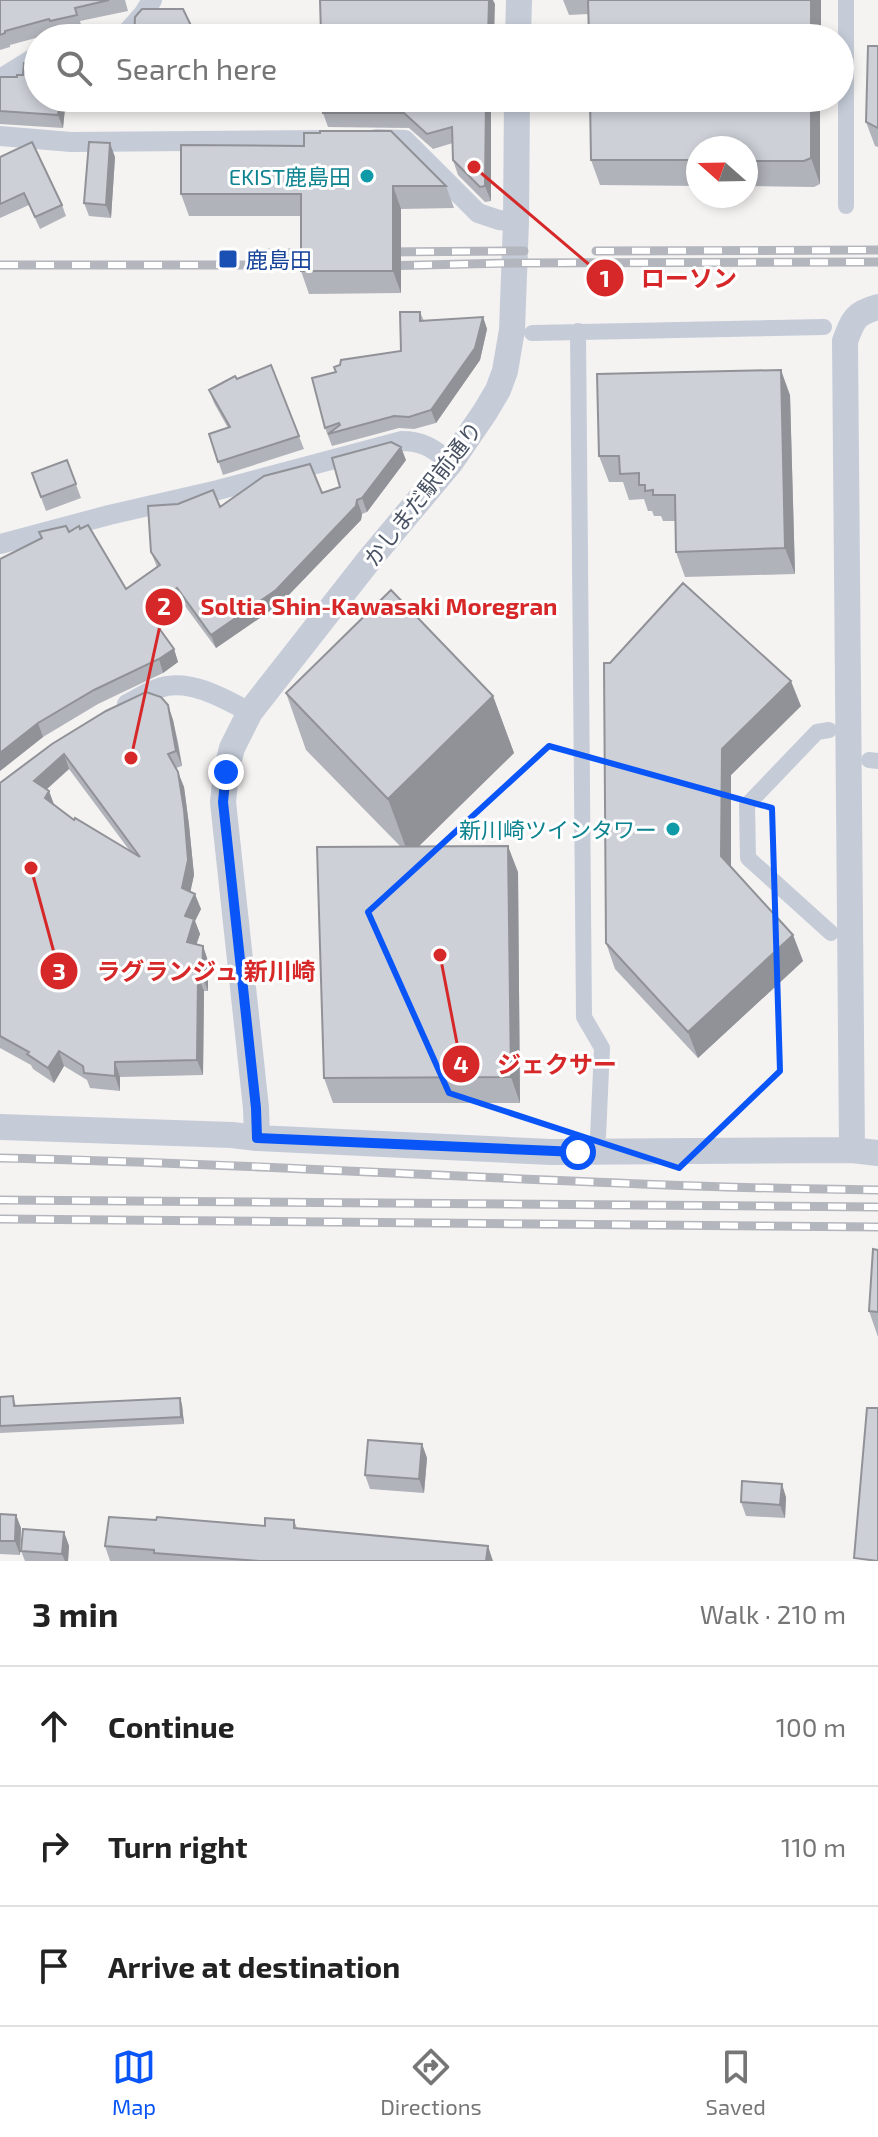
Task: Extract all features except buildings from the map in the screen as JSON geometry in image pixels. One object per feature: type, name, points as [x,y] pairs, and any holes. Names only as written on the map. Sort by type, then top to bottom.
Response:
[{"type":"street","points":[[134,24],[152,0]]},
{"type":"street","points":[[518,24],[519,0]]},
{"type":"street","points":[[846,0],[846,24]]},
{"type":"street","points":[[0,79],[24,64]]},
{"type":"street","name":"かしまだ駅前通り","points":[[244,1136],[256,1108],[223,802],[232,748],[250,712],[369,560],[451,462],[498,390],[505,371],[512,330],[517,112]]},
{"type":"street","points":[[846,112],[846,206]]},
{"type":"street","points":[[0,136],[71,142],[405,140],[478,213],[516,222]]},
{"type":"street","points":[[0,1127],[551,1152],[865,1152],[845,341],[852,321],[863,311],[878,307]]},
{"type":"street","points":[[532,333],[824,327]]},
{"type":"street","points":[[578,331],[584,1017],[602,1048],[598,1137]]},
{"type":"street","points":[[0,544],[402,441],[418,441],[451,462]]},
{"type":"street","points":[[105,715],[167,685],[199,689],[250,712]]},
{"type":"street","points":[[829,730],[817,732],[747,805],[748,858],[831,933]]},
{"type":"highlighted area","points":[[549,746],[772,808],[780,1071],[679,1168],[449,1093],[368,912]]},
{"type":"railway","points":[[596,251],[878,250]]},
{"type":"railway","points":[[380,252],[524,251]]},
{"type":"railway","points":[[268,253],[324,253]]},
{"type":"railway","points":[[378,266],[878,262]]},
{"type":"railway","points":[[0,265],[322,265]]},
{"type":"railway","points":[[0,1158],[658,1185],[878,1190]]},
{"type":"railway","points":[[0,1200],[878,1207]]},
{"type":"railway","points":[[0,1219],[878,1227]]},
{"type":"place","name":"ローソン","points":[[474,167]]},
{"type":"place","name":"EKIST鹿島田","points":[[367,176]]},
{"type":"place","name":"鹿島田","points":[[228,259]]},
{"type":"place","name":"Soltia Shin-Kawasaki Moregran","points":[[131,758]]},
{"type":"place","name":"新川崎ツインタワー","points":[[673,829]]},
{"type":"place","name":"ラグランジュ 新川崎","points":[[31,868]]},
{"type":"place","name":"ジェクサー","points":[[440,955]]},
{"type":"route","points":[[226,772],[223,802],[257,1138],[578,1152]]}]
